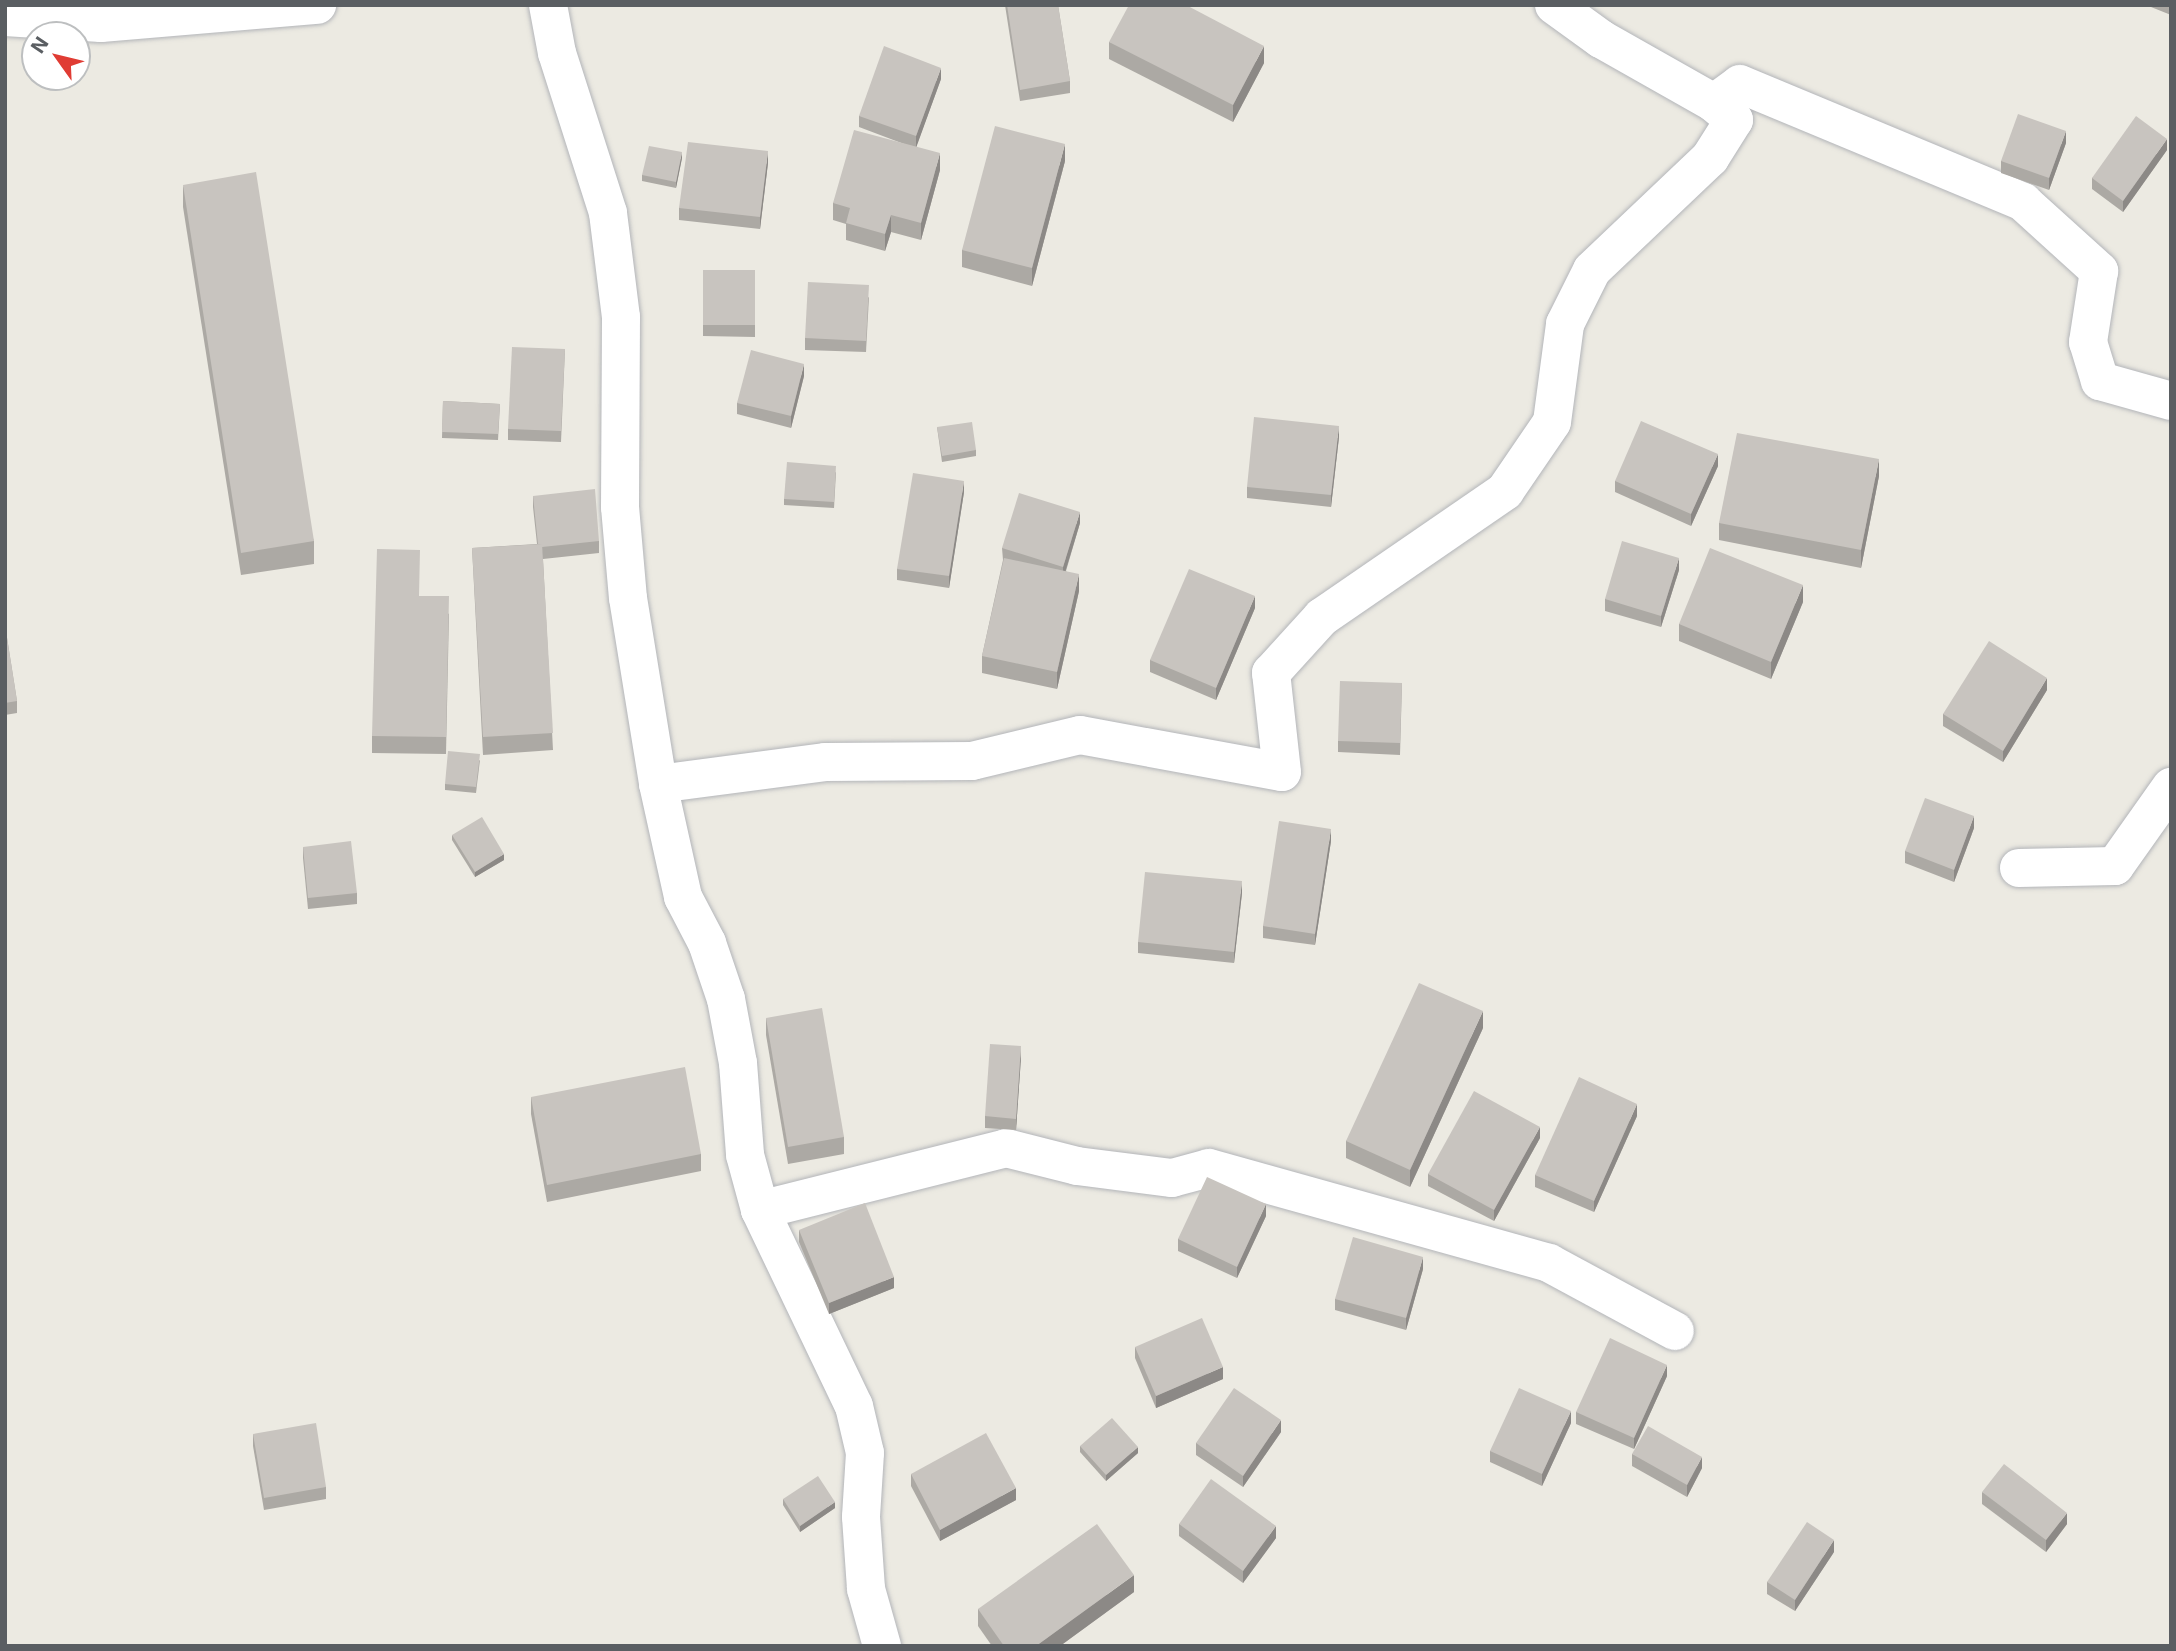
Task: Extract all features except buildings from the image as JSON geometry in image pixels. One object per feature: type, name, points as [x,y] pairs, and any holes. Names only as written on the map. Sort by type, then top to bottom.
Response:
[{"type":"street","points":[[5,17],[101,23],[317,5]]},
{"type":"street","points":[[548,5],[557,52],[608,213],[621,317],[620,507],[628,598],[658,784],[683,897],[708,943],[726,999],[738,1063],[745,1155],[760,1210],[854,1406],[865,1452],[861,1517],[866,1589],[883,1646]]},
{"type":"street","points":[[658,784],[825,762],[972,761],[1080,735],[1282,772],[1271,673],[1322,617],[1505,491],[1552,422],[1566,324],[1592,270],[1710,158],[1734,120],[1714,103],[1601,39],[1554,5]]},
{"type":"street","points":[[1714,103],[1740,83],[2023,202],[2099,271],[2088,342],[2100,381],[2171,401]]},
{"type":"street","points":[[2019,869],[2115,866],[2171,787]]},
{"type":"street","points":[[760,1210],[1006,1148],[1077,1166],[1172,1178],[1209,1168],[1549,1263],[1675,1331]]}]
